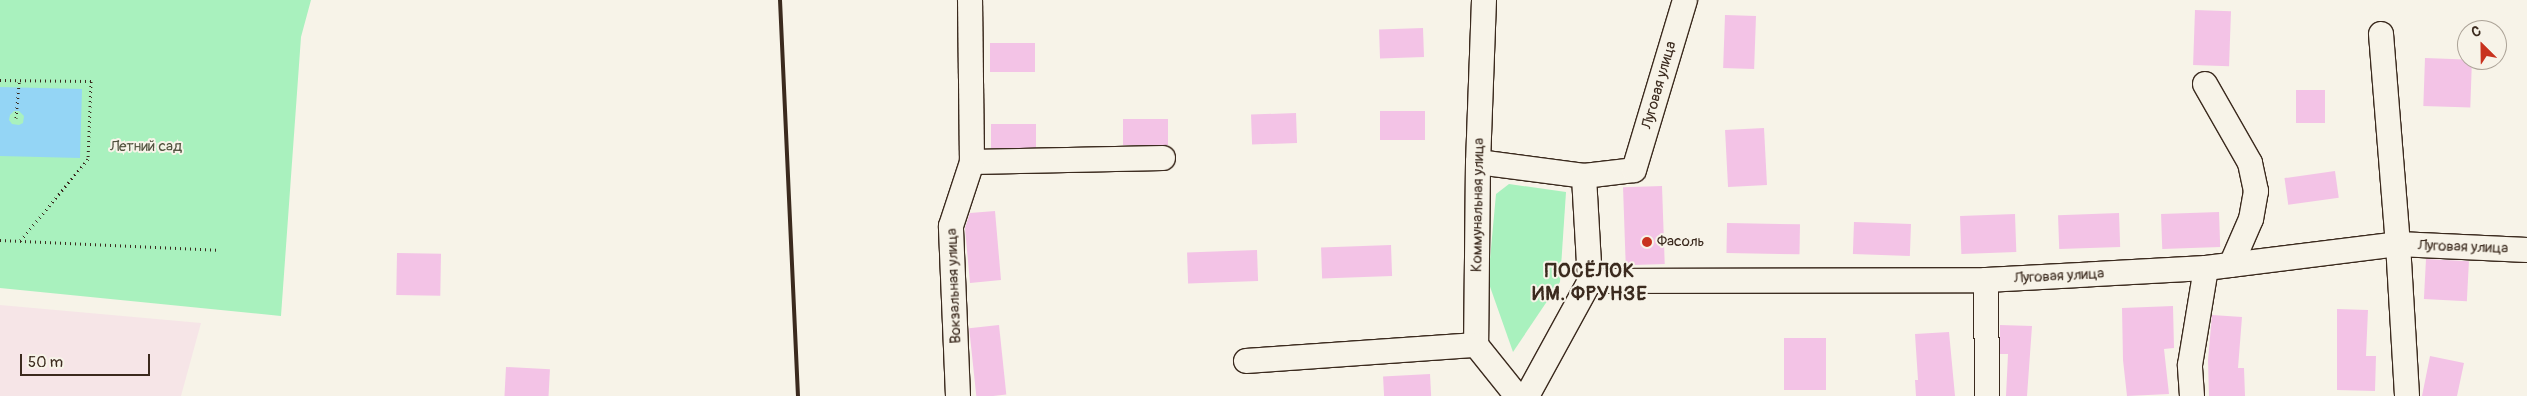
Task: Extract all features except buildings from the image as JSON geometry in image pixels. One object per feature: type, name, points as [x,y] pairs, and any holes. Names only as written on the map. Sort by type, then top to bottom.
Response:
[{"type":"street","name":"Вокзальная улица","points":[[958,396],[951,226],[972,162],[970,0]]},
{"type":"street","name":"Коммунальная улица","points":[[1476,345],[1478,162],[1484,0]]},
{"type":"street","name":"Луговая улица","points":[[1584,176],[1634,170],[1684,0]]},
{"type":"street","points":[[2381,34],[2398,244],[2407,396]]},
{"type":"street","points":[[2206,84],[2250,163],[2256,191],[2251,219],[2231,265]]},
{"type":"street","points":[[972,162],[1163,158]]},
{"type":"street","points":[[1478,162],[1584,176],[1590,281],[1527,396]]},
{"type":"street","name":"Луговая улица","points":[[1590,281],[1986,280],[2206,268],[2398,244],[2527,250]]},
{"type":"street","points":[[2192,396],[2190,365],[2206,268]]},
{"type":"street","points":[[1986,280],[1987,396]]},
{"type":"street","points":[[1246,361],[1476,345],[1517,396]]},
{"type":"path","points":[[0,80],[91,81],[88,159],[20,241]]},
{"type":"path","points":[[16,118],[19,80]]},
{"type":"path","points":[[0,240],[217,250]]},
{"type":"shaded area","points":[[0,305],[201,323],[181,396],[0,396]]},
{"type":"green space","name":"Летний сад","points":[[0,0],[311,0],[301,37],[281,316],[0,288]]},
{"type":"green space","points":[[1509,184],[1566,192],[1560,282],[1513,352],[1488,281],[1496,194]]},
{"type":"water","points":[[0,87],[82,89],[80,158],[0,156]],"holes":[[[14,111],[19,111],[24,116],[23,123],[19,125],[12,124],[9,120],[10,115]]]},
{"type":"railway","points":[[780,0],[798,396]]},
{"type":"place","name":"Фасоль","points":[[1647,242]]},
{"type":"district","name":"ПОСЁЛОК ИМ. ФРУНЗЕ","points":[[1590,282]]}]
